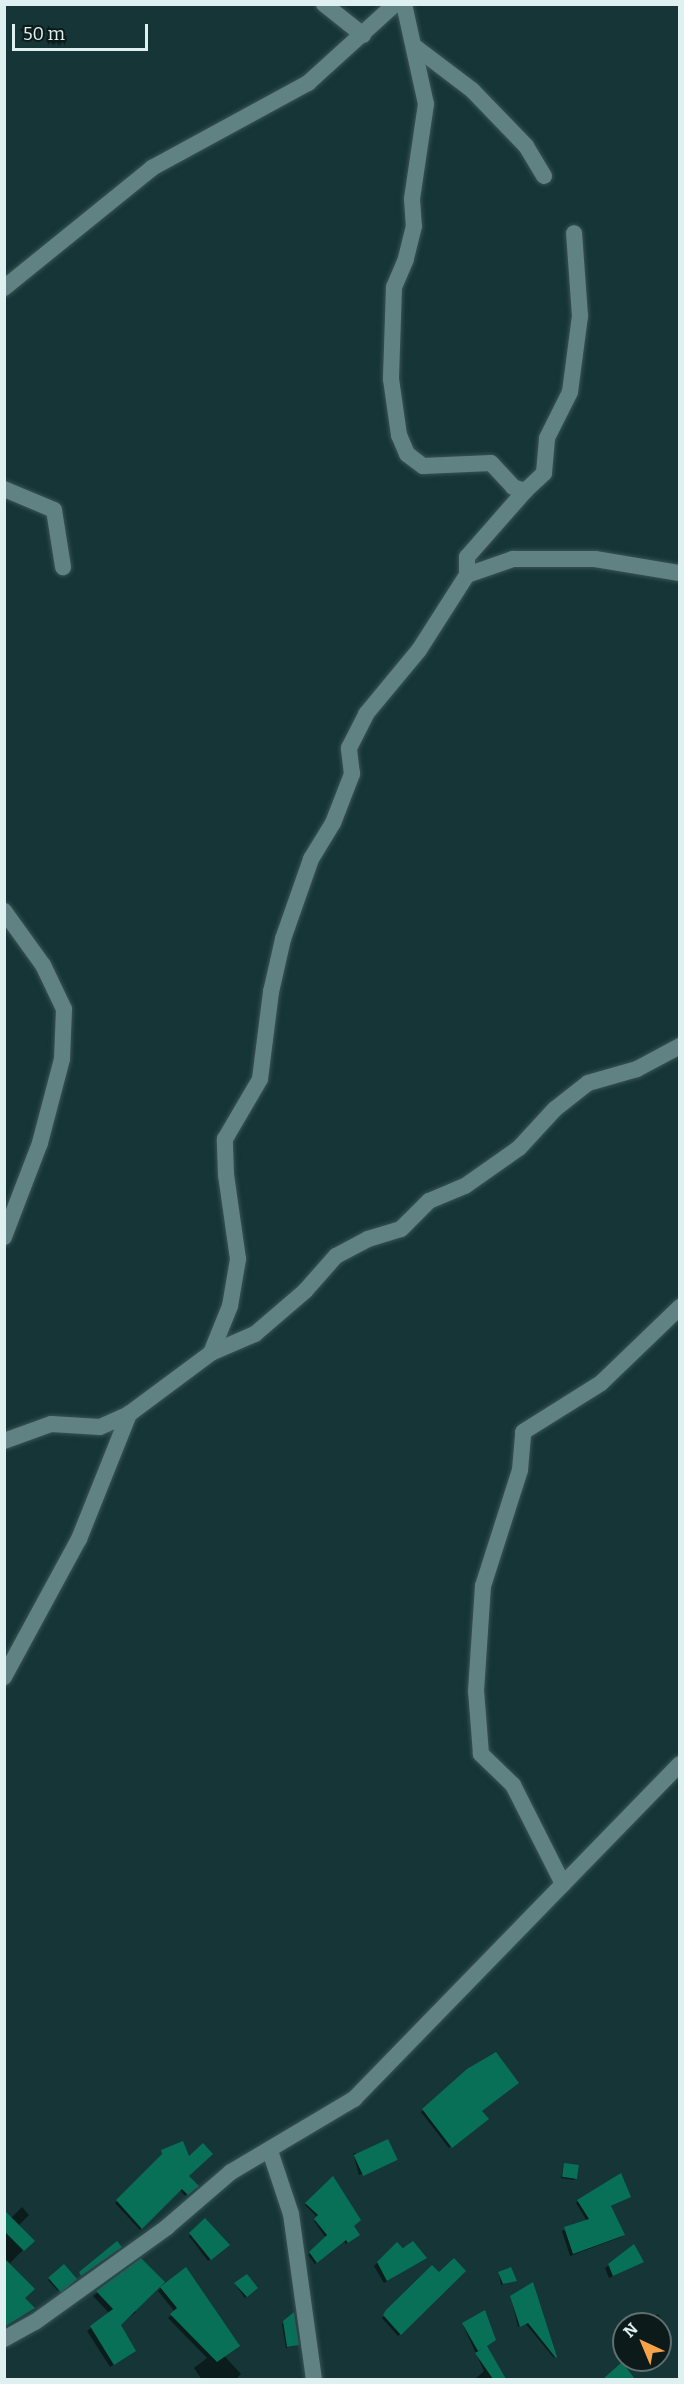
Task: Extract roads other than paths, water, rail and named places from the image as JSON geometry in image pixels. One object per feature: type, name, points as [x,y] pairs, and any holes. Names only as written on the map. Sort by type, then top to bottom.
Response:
[{"type":"street","points":[[324,4],[363,35]]},
{"type":"street","points":[[4,288],[152,168],[308,83],[395,4]]},
{"type":"street","points":[[404,4],[426,104],[412,199],[414,226],[406,259],[394,286],[391,379],[399,435],[407,454],[423,466],[491,463],[513,488],[525,491]]},
{"type":"street","points":[[414,46],[472,90],[526,146],[544,176]]},
{"type":"street","points":[[211,1353],[230,1306],[238,1259],[226,1175],[225,1139],[260,1079],[271,992],[286,928],[311,859],[333,823],[352,774],[349,748],[366,714],[419,650],[467,575],[467,557],[525,491],[544,473],[547,438],[570,392],[580,316],[574,233]]},
{"type":"street","points":[[4,489],[54,510],[63,567]]},
{"type":"street","points":[[467,575],[513,559],[594,560],[680,573]]},
{"type":"street","points":[[4,911],[43,965],[64,1009],[62,1059],[40,1143],[4,1237]]},
{"type":"street","points":[[4,1441],[51,1424],[100,1427],[129,1414],[211,1353],[255,1334],[305,1291],[336,1256],[368,1239],[401,1229],[429,1201],[474,1180],[519,1148],[555,1109],[588,1083],[637,1069],[680,1046]]},
{"type":"street","points":[[563,1884],[513,1785],[480,1754],[476,1691],[483,1586],[520,1470],[524,1432],[601,1383],[680,1306]]},
{"type":"street","points":[[4,1677],[79,1539],[129,1414]]},
{"type":"street","points":[[4,2338],[44,2316],[167,2227],[231,2172],[354,2100],[680,1764]]},
{"type":"street","points":[[270,2151],[291,2214],[314,2379]]}]
